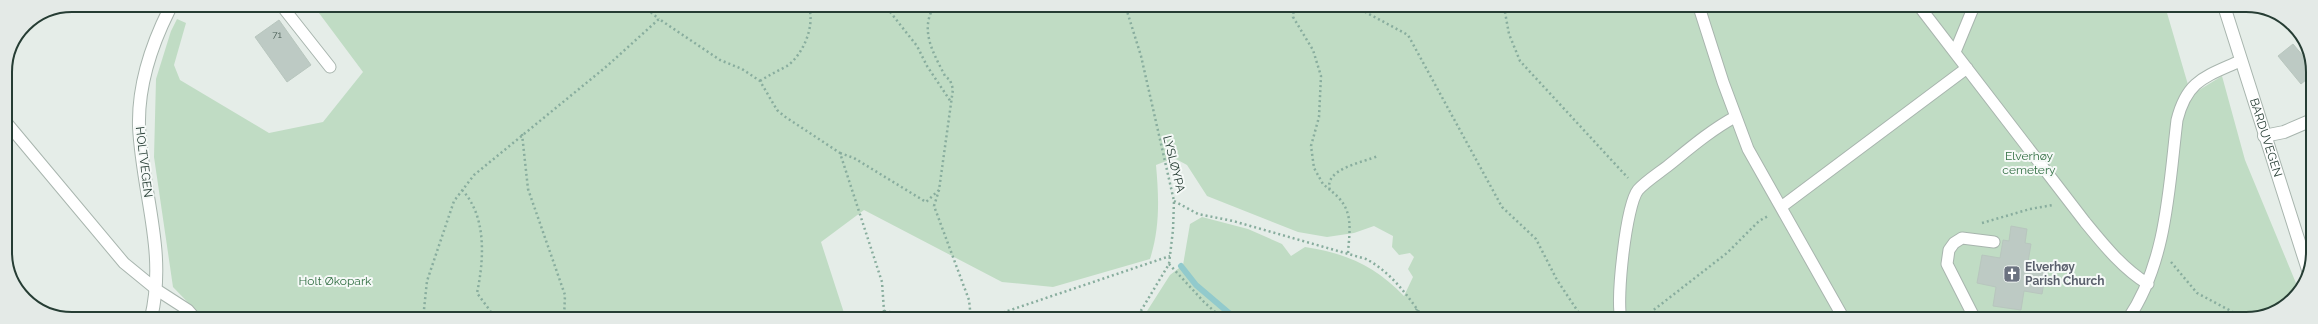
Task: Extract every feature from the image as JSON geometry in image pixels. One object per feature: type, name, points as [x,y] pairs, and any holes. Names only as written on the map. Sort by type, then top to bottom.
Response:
[{"type":"street","name":"HOLTVEGEN","points":[[152,312],[158,290],[157,246],[142,155],[140,106],[148,61],[168,12]]},
{"type":"street","name":"BARDUVEGEN","points":[[2226,12],[2240,62],[2305,261]]},
{"type":"street","points":[[2264,136],[2284,132],[2306,123]]},
{"type":"lane","points":[[287,12],[330,67]]},
{"type":"lane","points":[[1701,12],[1735,117],[1759,172],[1781,207],[1840,312]]},
{"type":"lane","points":[[1924,12],[2106,248],[2140,279],[2148,284]]},
{"type":"lane","points":[[1955,52],[1972,12]]},
{"type":"lane","points":[[2133,312],[2148,284],[2159,248],[2177,120],[2182,101],[2191,87],[2240,62]]},
{"type":"lane","points":[[1781,207],[1967,68]]},
{"type":"lane","points":[[1620,312],[1619,303],[1623,256],[1633,205],[1639,190],[1708,134],[1735,117]]},
{"type":"lane","points":[[12,129],[124,262],[158,290],[190,312]]},
{"type":"lane","points":[[1971,312],[1947,264],[1949,250],[1954,243],[1962,238],[1994,242]]},
{"type":"path","points":[[651,12],[720,60],[742,69],[760,81],[770,100],[784,116],[840,153],[854,158],[926,202],[940,190]]},
{"type":"path","points":[[760,81],[787,65],[795,58],[804,44],[810,28],[812,17],[810,12]]},
{"type":"path","points":[[890,12],[917,46],[927,66],[951,102]]},
{"type":"path","points":[[931,12],[929,15],[928,39],[945,76],[950,80],[953,89],[940,190],[934,206],[969,300],[970,312]]},
{"type":"path","name":"LYSLØYPA","points":[[1127,12],[1141,56],[1174,201],[1174,230],[1169,264],[1140,312]]},
{"type":"path","points":[[1294,12],[1293,17],[1313,50],[1321,76],[1319,117],[1311,146],[1314,168],[1323,184],[1341,198],[1348,209],[1350,220],[1348,253]]},
{"type":"path","points":[[1365,12],[1408,35],[1502,207],[1536,239],[1557,280],[1578,312]]},
{"type":"path","points":[[1505,12],[1509,34],[1520,61],[1639,190]]},
{"type":"path","points":[[423,312],[426,281],[454,201],[474,175],[522,134],[607,66],[659,19]]},
{"type":"path","points":[[522,134],[528,189],[565,295],[564,312]]},
{"type":"path","points":[[840,153],[882,282],[884,311],[889,312]]},
{"type":"path","points":[[1330,190],[1330,180],[1335,172],[1378,156]]},
{"type":"path","points":[[462,190],[470,199],[481,235],[481,271],[477,293],[491,312]]},
{"type":"path","points":[[1174,201],[1198,214],[1232,221],[1366,259],[1379,266],[1404,291],[1419,312]]},
{"type":"path","points":[[1962,238],[1981,224],[2030,209],[2070,202]]},
{"type":"path","points":[[1651,312],[1727,253],[1760,221],[1781,207]]},
{"type":"path","points":[[2159,248],[2198,293],[2233,312]]},
{"type":"path","points":[[1005,312],[1170,256]]},
{"type":"path","points":[[1169,264],[1215,312]]},
{"type":"green space","points":[[318,12],[2167,12],[2191,95],[2222,76],[2245,160],[2297,285],[2286,297],[2279,302],[2258,311],[2246,312],[1146,312],[1170,275],[1183,265],[1190,224],[1202,217],[1248,229],[1282,244],[1291,256],[1305,247],[1347,257],[1371,269],[1404,296],[1413,277],[1408,269],[1414,257],[1410,253],[1399,255],[1392,247],[1393,236],[1374,226],[1354,233],[1327,237],[1298,232],[1207,196],[1187,165],[1174,158],[1156,165],[1158,213],[1156,236],[1150,259],[1053,287],[1002,282],[864,210],[821,242],[844,312],[197,312],[173,287],[154,157],[156,79],[171,31],[177,19],[186,23],[174,65],[180,80],[269,133],[323,122],[363,72]]},
{"type":"building","points":[[279,20],[311,65],[287,82],[255,37]]},
{"type":"building","points":[[2293,44],[2305,60],[2306,80],[2301,84],[2278,56]]},
{"type":"building","name":"Elverhøy Parish Church","points":[[2011,226],[2027,229],[2025,243],[2031,244],[2028,262],[2047,265],[2042,294],[2024,291],[2021,310],[1993,306],[1996,287],[1977,283],[1982,255],[2000,258],[2003,240],[2009,241]]},
{"type":"waterway","points":[[1181,266],[1196,285],[1228,312]]},
{"type":"place","name":"Elverhøy Parish Church","points":[[2012,274]]},
{"type":"park label","name":"Elverhøy cemetery","points":[[2029,163]]},
{"type":"park label","name":"Holt Økopark","points":[[335,281]]}]
